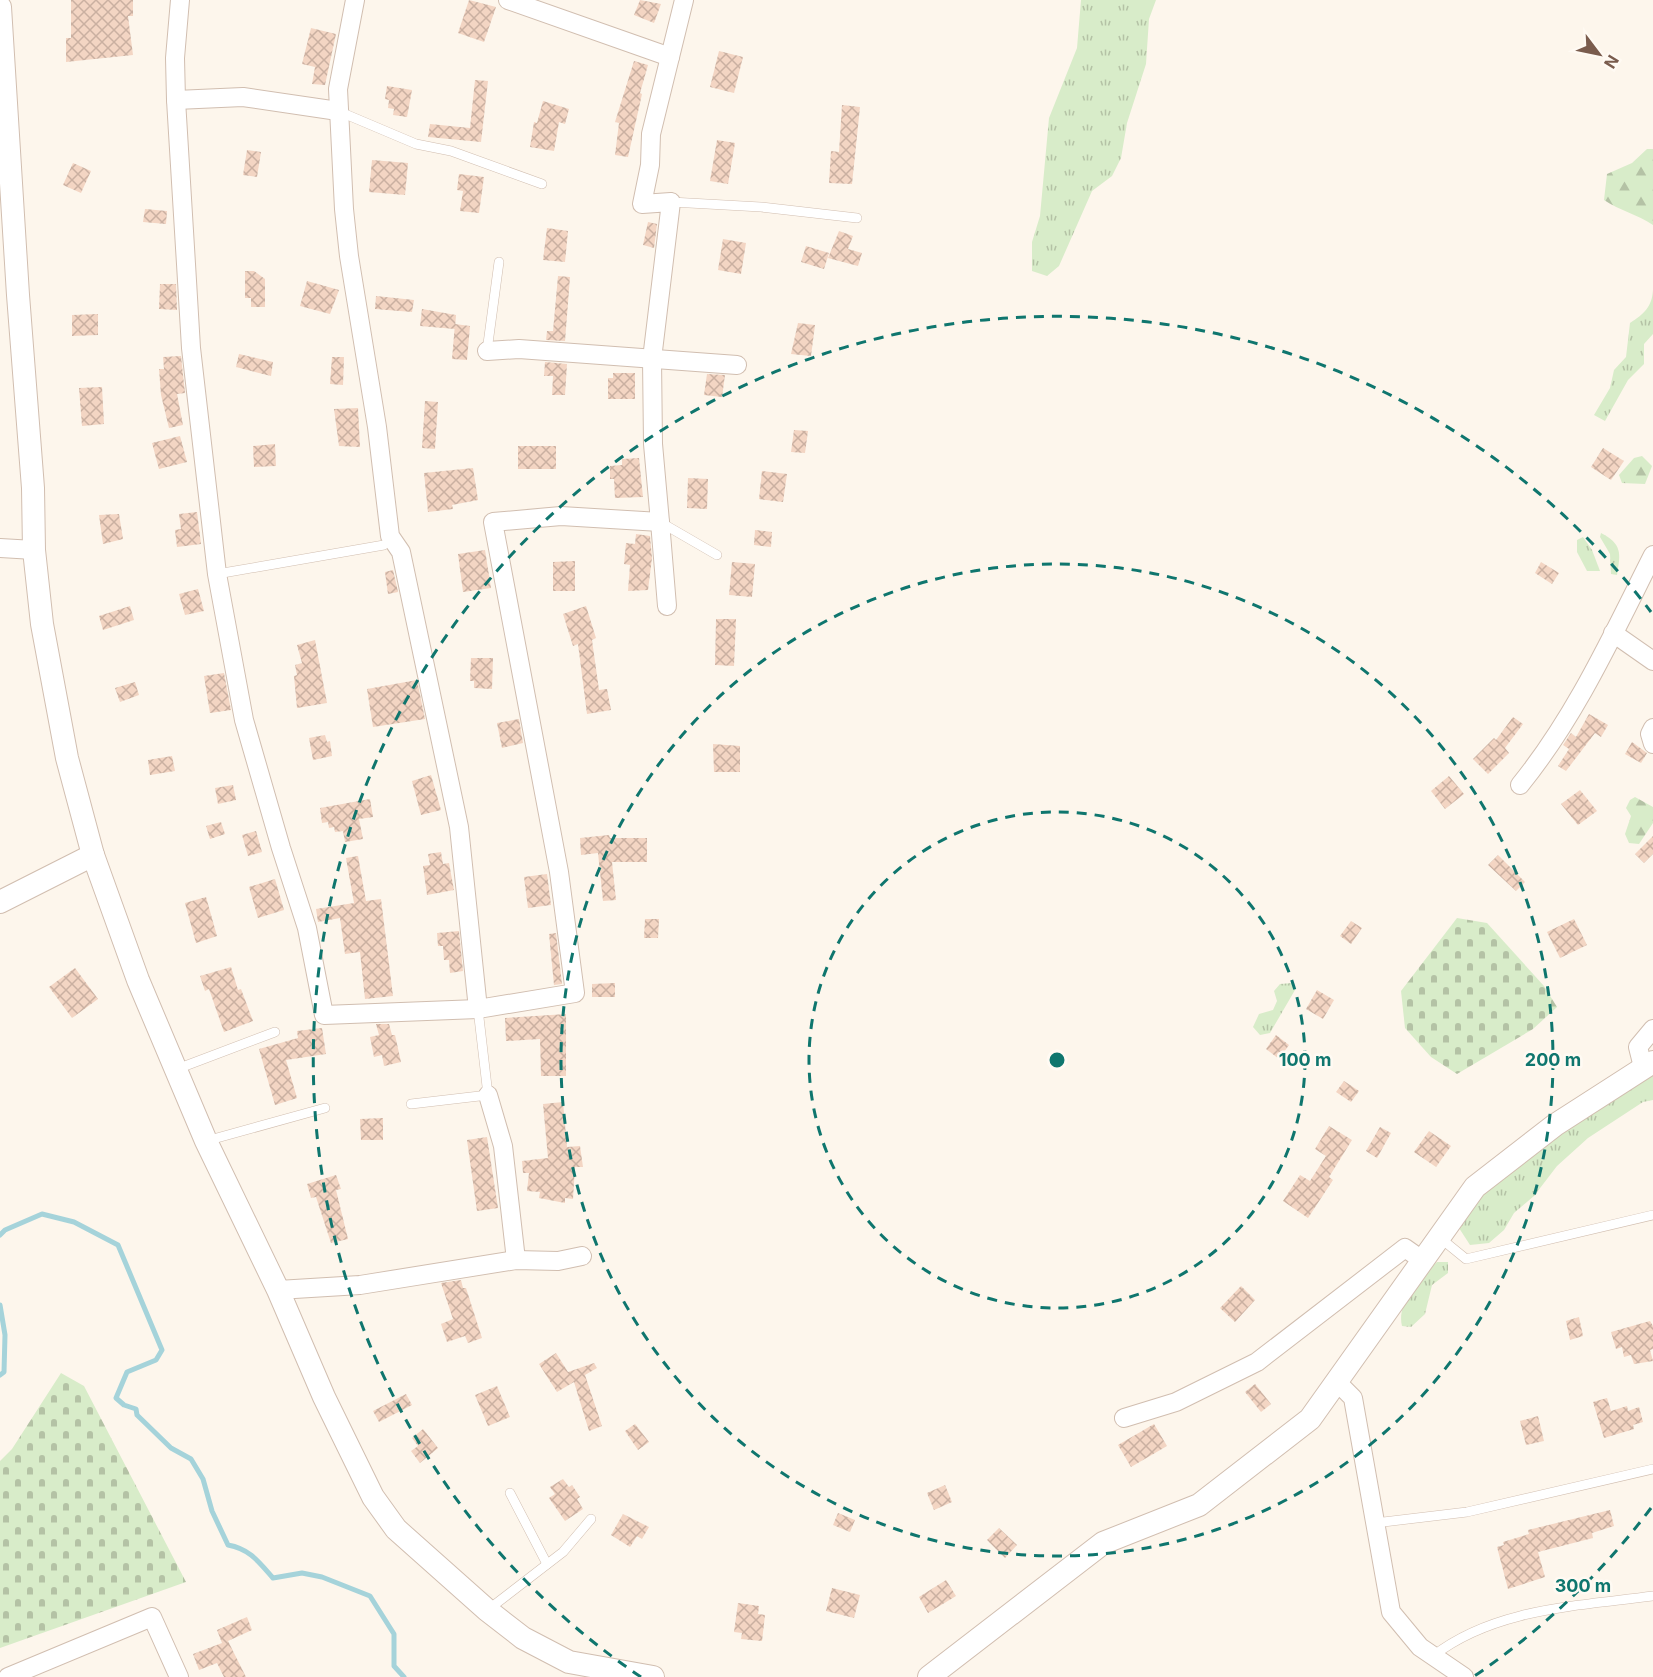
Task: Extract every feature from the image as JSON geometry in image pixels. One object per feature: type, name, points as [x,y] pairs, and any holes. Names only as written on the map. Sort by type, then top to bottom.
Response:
[{"type":"street","points":[[180,0],[176,100],[191,348],[217,574],[244,720],[280,848],[307,928],[324,1015],[478,1009],[575,993],[559,872],[493,522],[561,516],[660,522]]},
{"type":"street","points":[[355,0],[338,89],[349,256],[377,427],[392,539],[401,552],[459,827],[478,1009]]},
{"type":"street","points":[[508,0],[670,57]]},
{"type":"street","points":[[667,606],[653,444],[652,359],[671,202],[642,204],[650,165],[651,134],[684,0]]},
{"type":"street","points":[[0,7],[33,488],[34,550],[42,624],[67,758],[93,855],[138,980],[206,1141],[278,1290],[324,1397],[373,1497],[396,1529],[487,1610],[523,1638],[569,1662],[653,1677]]},
{"type":"street","points":[[176,100],[243,97],[338,111]]},
{"type":"street","points":[[487,351],[519,349],[738,364]]},
{"type":"street","points":[[0,548],[34,550]]},
{"type":"street","points":[[1520,785],[1548,751],[1582,696],[1653,555]]},
{"type":"street","points":[[1613,633],[1653,661]]},
{"type":"street","points":[[1653,728],[1650,734],[1653,744]]},
{"type":"street","points":[[0,902],[93,855]]},
{"type":"street","points":[[929,1677],[1103,1543],[1199,1505],[1310,1419],[1338,1383],[1422,1260],[1475,1188],[1555,1125],[1648,1065],[1638,1047],[1653,1029]]},
{"type":"street","points":[[488,1095],[503,1146],[516,1260]]},
{"type":"street","points":[[1124,1418],[1176,1402],[1257,1362],[1405,1248],[1422,1260]]},
{"type":"street","points":[[278,1290],[360,1285],[516,1260],[558,1261],[582,1256]]},
{"type":"street","points":[[1338,1383],[1353,1398],[1391,1612],[1420,1647],[1464,1677]]},
{"type":"street","points":[[8,1677],[152,1617],[178,1677]]},
{"type":"lane","points":[[338,111],[416,144],[452,151],[542,184]]},
{"type":"lane","points":[[671,202],[761,207],[857,218]]},
{"type":"lane","points":[[487,351],[499,262]]},
{"type":"lane","points":[[660,522],[717,555]]},
{"type":"lane","points":[[217,574],[384,545],[392,539]]},
{"type":"lane","points":[[411,1104],[488,1095],[478,1009]]},
{"type":"lane","points":[[177,1069],[274,1032]]},
{"type":"lane","points":[[206,1141],[325,1108]]},
{"type":"lane","points":[[1439,1237],[1466,1259],[1653,1215]]},
{"type":"lane","points":[[1375,1523],[1467,1512],[1653,1469]]},
{"type":"lane","points":[[510,1493],[547,1564]]},
{"type":"lane","points":[[487,1610],[563,1552],[591,1519]]},
{"type":"lane","points":[[1433,1656],[1453,1640],[1531,1612],[1653,1596]]},
{"type":"green space","points":[[1081,0],[1156,0],[1149,19],[1146,64],[1127,123],[1121,158],[1112,176],[1092,191],[1059,266],[1047,276],[1032,271],[1032,242],[1040,216],[1049,118],[1077,48]]},
{"type":"green space","points":[[1647,149],[1653,149],[1653,225],[1604,200],[1607,174],[1632,163]]},
{"type":"green space","points":[[1653,290],[1653,334],[1644,344],[1644,364],[1628,380],[1605,421],[1594,415],[1610,388],[1614,370],[1626,357],[1630,323],[1646,310]]},
{"type":"green space","points":[[1642,456],[1652,466],[1645,484],[1622,483],[1619,475],[1634,458]]},
{"type":"green space","points":[[1601,533],[1613,541],[1618,550],[1617,575],[1611,574],[1610,554],[1600,537]]},
{"type":"green space","points":[[1583,537],[1592,550],[1600,571],[1587,571],[1577,552],[1577,540]]},
{"type":"green space","points":[[1635,797],[1653,807],[1653,823],[1639,844],[1629,843],[1625,834],[1631,816],[1626,808],[1630,800]]},
{"type":"green space","points":[[1457,918],[1487,923],[1544,986],[1557,1007],[1533,1029],[1457,1074],[1431,1057],[1405,1028],[1401,991]]},
{"type":"green space","points":[[1292,983],[1295,990],[1270,1033],[1260,1035],[1253,1027],[1259,1014],[1273,1010],[1277,1001],[1274,991],[1280,984]]},
{"type":"green space","points":[[1653,1072],[1653,1100],[1643,1102],[1588,1138],[1557,1166],[1534,1196],[1514,1213],[1504,1230],[1489,1243],[1470,1245],[1459,1228],[1473,1198],[1523,1158]]},
{"type":"green space","points":[[1437,1262],[1448,1262],[1448,1273],[1432,1285],[1425,1314],[1411,1327],[1402,1326],[1401,1317],[1406,1300],[1417,1282]]},
{"type":"green space","points":[[61,1373],[84,1386],[186,1582],[0,1648],[0,1461],[12,1449]]},
{"type":"building","points":[[71,0],[133,0],[133,16],[128,16],[133,55],[66,62],[66,38],[71,38]]},
{"type":"building","points":[[469,0],[496,7],[484,42],[458,33]]},
{"type":"building","points":[[640,0],[661,4],[654,23],[634,15]]},
{"type":"building","points":[[311,28],[336,34],[325,85],[312,84],[315,67],[302,64]]},
{"type":"building","points":[[719,51],[743,57],[734,93],[710,87]]},
{"type":"building","points":[[634,61],[648,65],[640,93],[642,94],[628,157],[615,155],[619,123],[615,122]]},
{"type":"building","points":[[475,80],[488,81],[481,142],[428,137],[430,124],[470,128]]},
{"type":"building","points":[[387,86],[412,90],[407,117],[393,115],[394,109],[388,108],[389,100],[385,99]]},
{"type":"building","points":[[543,101],[569,109],[565,124],[559,122],[554,151],[530,147],[534,122],[537,123]]},
{"type":"building","points":[[842,105],[860,107],[852,184],[829,183],[831,151],[839,152]]},
{"type":"building","points":[[717,140],[735,143],[728,184],[710,181]]},
{"type":"building","points":[[247,150],[261,152],[257,177],[243,175]]},
{"type":"building","points":[[372,160],[408,163],[405,195],[369,192]]},
{"type":"building","points":[[73,163],[91,171],[81,193],[63,185]]},
{"type":"building","points":[[459,174],[484,177],[479,213],[460,211],[463,191],[457,190]]},
{"type":"building","points":[[145,209],[167,211],[166,224],[143,222]]},
{"type":"building","points":[[648,222],[657,224],[654,248],[643,245]]},
{"type":"building","points":[[547,228],[568,231],[565,262],[543,260]]},
{"type":"building","points":[[839,231],[853,236],[848,249],[862,253],[858,266],[828,258]]},
{"type":"building","points":[[723,239],[746,243],[741,274],[718,270]]},
{"type":"building","points":[[806,246],[829,253],[824,269],[801,262]]},
{"type":"building","points":[[245,271],[254,271],[265,279],[265,307],[251,307],[251,298],[245,298]]},
{"type":"building","points":[[558,276],[570,277],[565,341],[546,340],[547,331],[553,331]]},
{"type":"building","points":[[307,281],[339,290],[330,314],[300,306]]},
{"type":"building","points":[[160,284],[176,284],[177,310],[159,309]]},
{"type":"building","points":[[376,296],[414,300],[412,312],[375,309]]},
{"type":"building","points":[[422,309],[456,315],[455,329],[420,326]]},
{"type":"building","points":[[98,314],[98,335],[72,336],[72,315]]},
{"type":"building","points":[[798,323],[815,325],[811,356],[791,354]]},
{"type":"building","points":[[455,324],[470,326],[467,360],[452,359]]},
{"type":"building","points":[[239,354],[273,362],[271,376],[236,367]]},
{"type":"building","points":[[181,356],[185,393],[177,394],[183,425],[169,428],[161,395],[159,369],[164,369],[163,357]]},
{"type":"building","points":[[332,357],[344,357],[343,385],[330,384]]},
{"type":"building","points":[[545,362],[567,364],[565,395],[552,395],[553,376],[544,376]]},
{"type":"building","points":[[613,373],[635,373],[635,399],[608,399],[608,378],[613,378]]},
{"type":"building","points":[[707,374],[725,375],[722,397],[704,395]]},
{"type":"building","points":[[102,387],[104,424],[82,426],[79,388]]},
{"type":"building","points":[[425,401],[438,402],[435,449],[422,448]]},
{"type":"building","points":[[358,408],[360,447],[339,446],[334,409]]},
{"type":"building","points":[[794,430],[808,431],[805,453],[791,452]]},
{"type":"building","points":[[180,436],[187,462],[159,469],[152,443]]},
{"type":"building","points":[[275,444],[276,466],[254,467],[253,446]]},
{"type":"building","points":[[518,446],[556,446],[556,469],[518,469]]},
{"type":"building","points":[[1603,448],[1624,461],[1611,480],[1591,467]]},
{"type":"building","points":[[639,458],[643,497],[615,498],[614,479],[610,479],[610,466],[622,465],[622,459]]},
{"type":"building","points":[[473,468],[478,500],[452,505],[453,509],[428,512],[424,473]]},
{"type":"building","points":[[762,471],[787,474],[783,502],[759,499]]},
{"type":"building","points":[[688,478],[708,479],[707,509],[687,508]]},
{"type":"building","points":[[197,512],[201,544],[177,547],[175,530],[181,529],[179,514]]},
{"type":"building","points":[[119,514],[123,539],[103,544],[99,515]]},
{"type":"building","points":[[755,530],[772,532],[771,547],[754,545]]},
{"type":"building","points":[[636,534],[650,536],[652,558],[648,590],[628,591],[630,565],[624,564],[626,543],[635,544]]},
{"type":"building","points":[[485,550],[491,588],[463,592],[458,554]]},
{"type":"building","points":[[575,561],[575,591],[553,591],[553,562]]},
{"type":"building","points":[[732,562],[755,564],[752,597],[729,595]]},
{"type":"building","points":[[1541,562],[1559,573],[1552,584],[1535,573]]},
{"type":"building","points":[[393,570],[398,592],[388,594],[385,572]]},
{"type":"building","points":[[198,589],[204,611],[185,615],[179,594]]},
{"type":"building","points":[[130,606],[134,620],[103,630],[99,616]]},
{"type":"building","points":[[586,606],[596,638],[592,640],[599,690],[607,689],[611,710],[587,714],[578,644],[573,646],[563,614]]},
{"type":"building","points":[[716,619],[736,619],[734,666],[715,665]]},
{"type":"building","points":[[315,640],[327,703],[297,708],[295,665],[302,663],[297,645]]},
{"type":"building","points":[[471,658],[493,658],[492,689],[474,688],[474,681],[470,681]]},
{"type":"building","points":[[224,673],[231,710],[210,713],[204,676]]},
{"type":"building","points":[[417,680],[425,719],[373,727],[367,689]]},
{"type":"building","points":[[135,682],[139,695],[120,702],[115,688]]},
{"type":"building","points":[[1589,714],[1608,725],[1601,737],[1595,733],[1566,771],[1558,766],[1569,749],[1563,745],[1571,733],[1576,737]]},
{"type":"building","points":[[1513,717],[1523,724],[1505,748],[1509,753],[1488,774],[1473,759],[1494,738],[1496,740]]},
{"type":"building","points":[[519,719],[523,743],[502,748],[497,723]]},
{"type":"building","points":[[325,735],[327,742],[330,741],[332,756],[313,760],[309,738]]},
{"type":"building","points":[[1632,742],[1647,753],[1641,763],[1625,754]]},
{"type":"building","points":[[713,744],[740,746],[740,772],[714,772]]},
{"type":"building","points":[[172,756],[175,771],[150,775],[148,760]]},
{"type":"building","points":[[431,775],[441,810],[421,815],[412,781]]},
{"type":"building","points":[[1449,776],[1464,794],[1445,809],[1431,791]]},
{"type":"building","points":[[233,785],[236,800],[218,804],[215,788]]},
{"type":"building","points":[[1580,790],[1597,811],[1578,825],[1561,804]]},
{"type":"building","points":[[370,799],[373,817],[359,819],[363,839],[345,842],[343,831],[335,832],[334,827],[329,828],[328,822],[322,823],[320,808]]},
{"type":"building","points":[[221,822],[225,834],[210,839],[206,826]]},
{"type":"building","points":[[256,831],[262,852],[248,856],[242,835]]},
{"type":"building","points":[[609,835],[610,838],[647,838],[647,862],[612,862],[616,900],[603,901],[598,853],[581,855],[580,838]]},
{"type":"building","points":[[1653,836],[1653,854],[1644,863],[1635,854]]},
{"type":"building","points":[[441,852],[443,864],[449,863],[454,890],[427,895],[423,866],[430,865],[428,854]]},
{"type":"building","points":[[1498,855],[1525,882],[1516,891],[1488,865]]},
{"type":"building","points":[[358,856],[366,901],[381,899],[393,996],[365,999],[360,952],[345,954],[340,918],[318,922],[316,909],[354,903],[346,858]]},
{"type":"building","points":[[547,874],[551,905],[528,908],[524,877]]},
{"type":"building","points":[[275,879],[284,910],[258,918],[249,887]]},
{"type":"building","points":[[206,897],[217,936],[196,943],[185,903]]},
{"type":"building","points":[[645,919],[659,919],[658,938],[644,938]]},
{"type":"building","points":[[1574,919],[1587,945],[1560,958],[1547,932]]},
{"type":"building","points":[[1351,921],[1362,928],[1351,944],[1340,936]]},
{"type":"building","points":[[459,931],[463,971],[450,973],[449,960],[444,960],[443,946],[438,946],[437,933]]},
{"type":"building","points":[[556,933],[562,984],[554,985],[549,934]]},
{"type":"building","points":[[231,967],[238,990],[241,989],[253,1021],[224,1032],[209,989],[205,991],[200,976]]},
{"type":"building","points":[[75,968],[98,999],[72,1018],[49,987]]},
{"type":"building","points":[[615,983],[615,997],[592,997],[592,984]]},
{"type":"building","points":[[1317,990],[1334,1000],[1323,1019],[1306,1009]]},
{"type":"building","points":[[566,1014],[566,1076],[541,1076],[540,1039],[506,1041],[505,1018]]},
{"type":"building","points":[[376,1024],[389,1024],[392,1035],[395,1035],[401,1062],[384,1066],[382,1055],[374,1057],[370,1037],[379,1035]]},
{"type":"building","points":[[322,1028],[326,1054],[286,1060],[297,1098],[275,1105],[259,1049],[298,1038],[297,1031]]},
{"type":"building","points":[[1276,1035],[1289,1045],[1279,1059],[1266,1049]]},
{"type":"building","points":[[1344,1081],[1359,1091],[1351,1102],[1336,1092]]},
{"type":"building","points":[[563,1102],[567,1147],[580,1146],[583,1167],[575,1167],[573,1199],[565,1198],[565,1203],[539,1198],[540,1192],[527,1191],[529,1173],[523,1173],[522,1161],[548,1158],[543,1104]]},
{"type":"building","points":[[383,1118],[383,1140],[361,1140],[360,1119]]},
{"type":"building","points":[[1329,1126],[1352,1140],[1329,1177],[1333,1180],[1308,1218],[1283,1201],[1300,1175],[1310,1181],[1326,1156],[1315,1149]]},
{"type":"building","points":[[1380,1127],[1391,1133],[1377,1158],[1366,1151]]},
{"type":"building","points":[[1429,1131],[1451,1146],[1436,1167],[1414,1152]]},
{"type":"building","points":[[487,1137],[498,1208],[477,1211],[467,1140]]},
{"type":"building","points":[[336,1175],[341,1189],[336,1190],[348,1239],[331,1243],[316,1197],[311,1198],[307,1184]]},
{"type":"building","points":[[461,1280],[463,1288],[466,1288],[482,1338],[468,1343],[465,1336],[447,1342],[441,1324],[453,1319],[441,1283]]},
{"type":"building","points":[[1241,1286],[1255,1300],[1235,1322],[1220,1308]]},
{"type":"building","points":[[1579,1317],[1583,1336],[1570,1340],[1566,1321]]},
{"type":"building","points":[[1650,1321],[1653,1326],[1653,1349],[1650,1350],[1653,1361],[1634,1364],[1631,1355],[1624,1357],[1622,1347],[1616,1349],[1611,1332]]},
{"type":"building","points":[[556,1353],[568,1372],[594,1363],[597,1368],[585,1375],[602,1426],[589,1431],[574,1382],[557,1392],[539,1364]]},
{"type":"building","points":[[1255,1384],[1271,1404],[1261,1412],[1245,1392]]},
{"type":"building","points":[[497,1386],[510,1417],[488,1426],[475,1395]]},
{"type":"building","points":[[406,1394],[412,1405],[379,1422],[373,1411]]},
{"type":"building","points":[[1607,1398],[1611,1411],[1627,1406],[1628,1411],[1639,1407],[1643,1422],[1633,1425],[1634,1429],[1604,1438],[1593,1402]]},
{"type":"building","points":[[1538,1416],[1544,1441],[1526,1445],[1520,1421]]},
{"type":"building","points":[[635,1424],[649,1442],[638,1450],[625,1431]]},
{"type":"building","points":[[1154,1424],[1167,1446],[1131,1467],[1118,1445]]},
{"type":"building","points":[[423,1429],[438,1448],[420,1463],[411,1451],[418,1446],[412,1438]]},
{"type":"building","points":[[563,1479],[569,1487],[572,1485],[580,1497],[577,1499],[583,1509],[565,1521],[549,1498],[555,1494],[550,1487]]},
{"type":"building","points":[[945,1485],[952,1502],[934,1510],[927,1493]]},
{"type":"building","points":[[1610,1510],[1614,1526],[1592,1533],[1593,1538],[1538,1552],[1545,1577],[1508,1589],[1497,1547],[1504,1545],[1503,1542],[1529,1534],[1528,1530]]},
{"type":"building","points":[[838,1513],[855,1520],[850,1532],[833,1525]]},
{"type":"building","points":[[623,1514],[649,1527],[642,1539],[637,1536],[630,1547],[611,1535]]},
{"type":"building","points":[[999,1528],[1017,1545],[1005,1558],[987,1540]]},
{"type":"building","points":[[946,1580],[956,1596],[928,1613],[919,1597]]},
{"type":"building","points":[[832,1588],[860,1595],[854,1618],[826,1611]]},
{"type":"building","points":[[738,1603],[759,1606],[758,1614],[765,1615],[762,1641],[741,1639],[742,1633],[734,1632]]},
{"type":"building","points":[[247,1617],[252,1630],[228,1641],[246,1677],[224,1677],[217,1663],[199,1670],[193,1654],[222,1643],[217,1630]]},
{"type":"waterway","points":[[0,1235],[5,1230],[42,1214],[74,1222],[118,1245],[162,1350],[156,1360],[127,1372],[116,1398],[124,1405],[136,1409],[137,1415],[171,1448],[191,1459],[203,1479],[212,1511],[228,1545],[248,1553],[273,1578],[302,1573],[322,1577],[370,1596],[394,1634],[394,1666],[404,1677]]},
{"type":"waterway","points":[[0,1305],[5,1335],[4,1372],[0,1375]]}]
